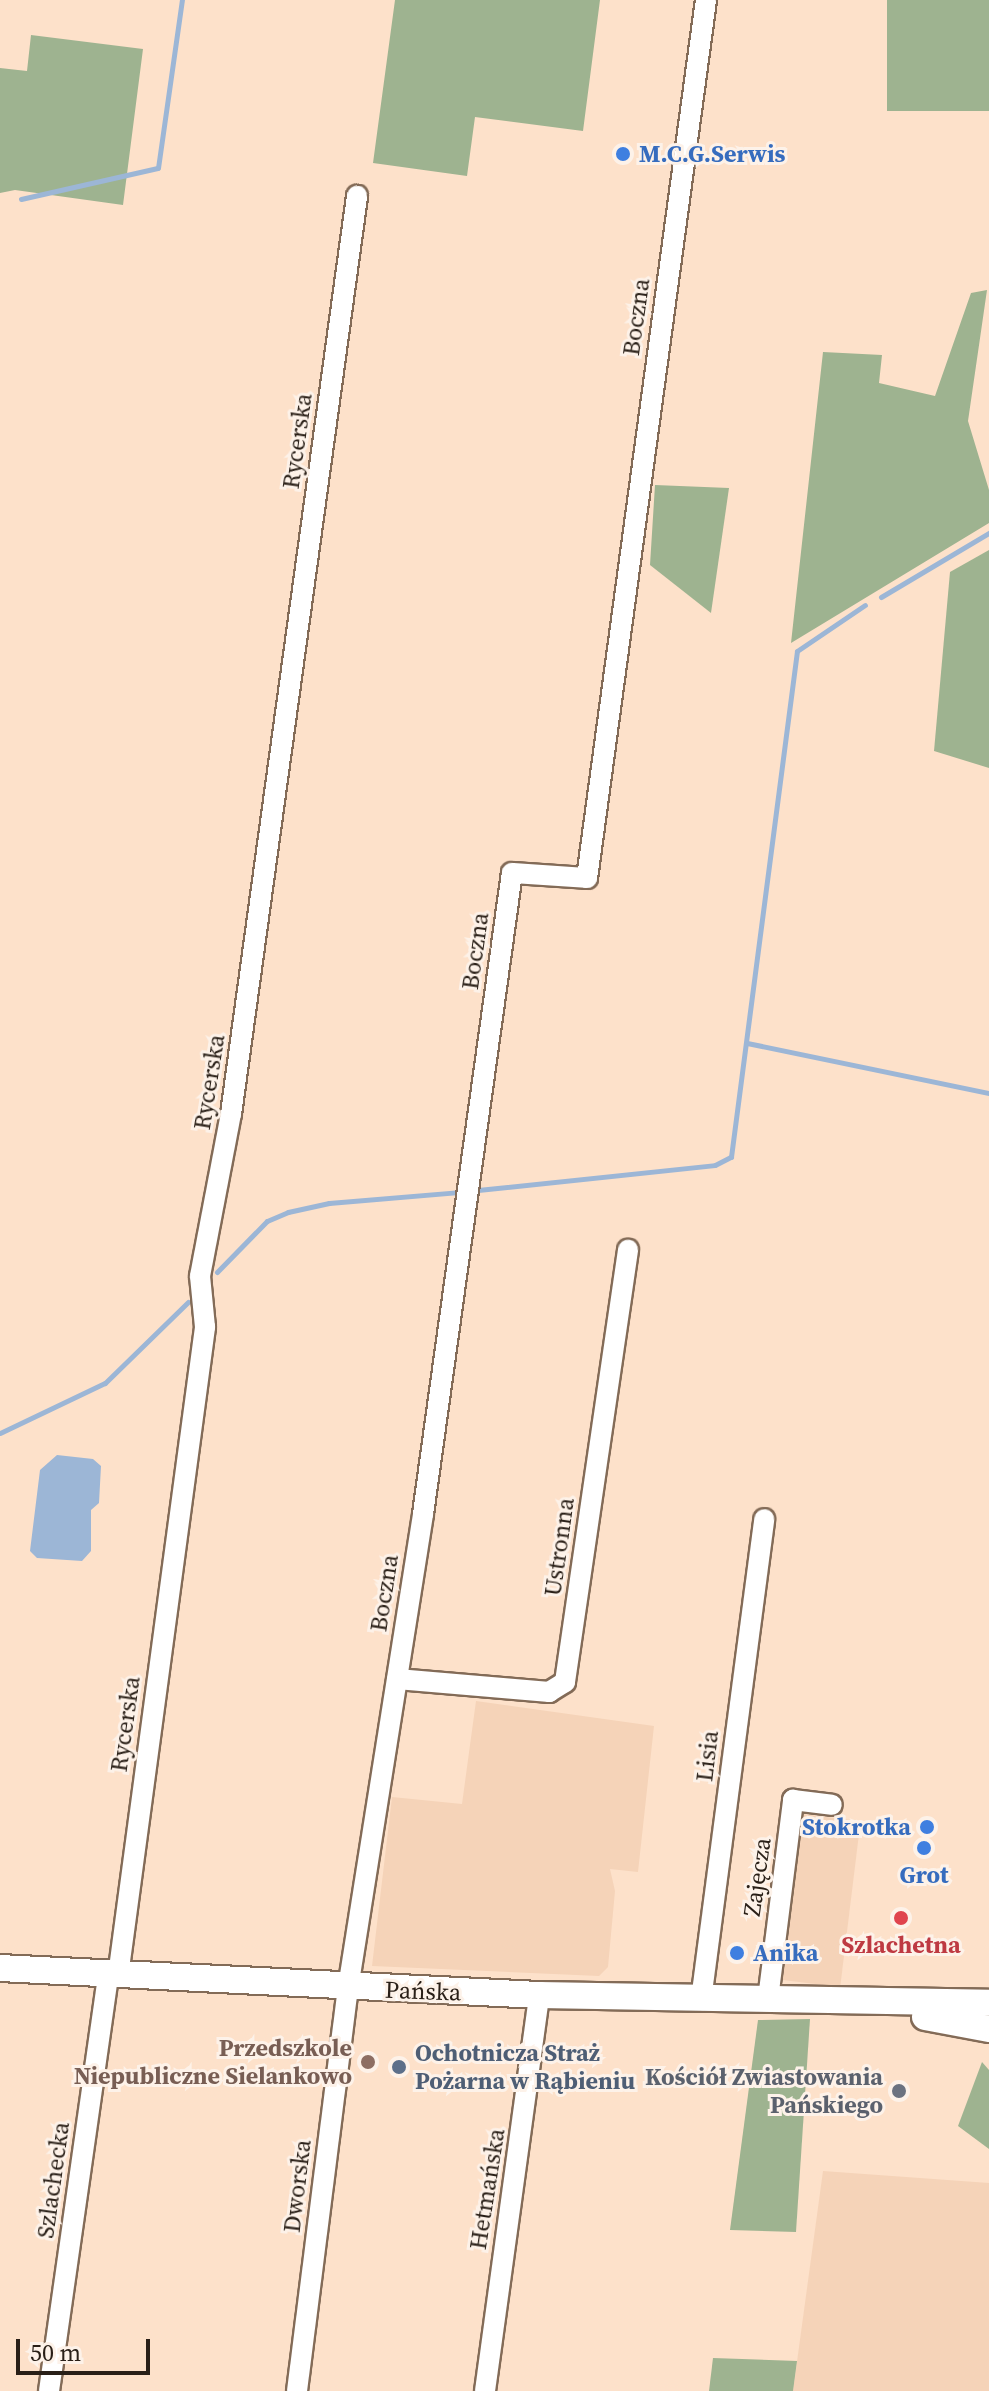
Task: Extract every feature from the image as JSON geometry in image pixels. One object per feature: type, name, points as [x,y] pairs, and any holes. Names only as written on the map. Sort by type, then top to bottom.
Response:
[{"type":"street","name":"Boczna","points":[[348,1988],[397,1679],[512,873],[587,878],[706,0]]},
{"type":"street","name":"Rycerska","points":[[113,1976],[205,1327],[200,1276],[231,1114],[357,196]]},
{"type":"street","name":"Ustronna","points":[[397,1679],[549,1692],[565,1682],[628,1250]]},
{"type":"street","name":"Lisia","points":[[701,2000],[764,1519]]},
{"type":"street","name":"Zajęcza","points":[[768,1999],[793,1800],[832,1805]]},
{"type":"street","name":"Pańska","points":[[0,1968],[348,1988],[539,1995],[768,1999],[847,2004],[989,2003]]},
{"type":"street","name":"Szlachecka","points":[[49,2391],[113,1976]]},
{"type":"street","name":"Dworska","points":[[297,2391],[348,1988]]},
{"type":"street","name":"Hetmańska","points":[[485,2391],[539,1995]]},
{"type":"street","name":"Pańska","points":[[847,2004],[989,2029]]},
{"type":"shaded area","points":[[476,1701],[654,1726],[638,1872],[610,1869],[615,1891],[608,1967],[599,1976],[372,1966],[392,1797],[462,1804]]},
{"type":"shaded area","points":[[801,1814],[861,1821],[840,1987],[781,1980]]},
{"type":"shaded area","points":[[823,2171],[989,2183],[989,2391],[793,2391]]},
{"type":"green space","points":[[395,0],[600,0],[583,131],[475,117],[467,176],[373,163]]},
{"type":"green space","points":[[887,0],[989,0],[989,111],[887,111]]},
{"type":"green space","points":[[31,35],[143,49],[123,205],[15,190],[0,193],[0,68],[27,71]]},
{"type":"green space","points":[[987,290],[968,421],[989,490],[989,523],[791,643],[823,352],[882,355],[879,383],[935,396],[971,293]]},
{"type":"green space","points":[[655,485],[729,488],[711,613],[650,565]]},
{"type":"green space","points":[[989,550],[989,768],[934,751],[950,572]]},
{"type":"green space","points":[[810,2019],[796,2232],[730,2230],[758,2020]]},
{"type":"green space","points":[[982,2062],[989,2070],[989,2149],[958,2126]]},
{"type":"green space","points":[[713,2358],[797,2361],[793,2391],[709,2391]]},
{"type":"water","points":[[57,1455],[93,1459],[101,1466],[99,1503],[91,1510],[91,1551],[82,1561],[37,1558],[30,1551],[40,1470]]},
{"type":"waterway","points":[[21,199],[158,168],[182,0]]},
{"type":"waterway","points":[[881,597],[989,533]]},
{"type":"waterway","points":[[478,1190],[715,1165],[731,1157],[797,651],[865,605]]},
{"type":"waterway","points":[[747,1043],[989,1093]]},
{"type":"waterway","points":[[217,1272],[267,1221],[288,1212],[329,1203],[459,1192]]},
{"type":"waterway","points":[[0,1433],[105,1383],[188,1302]]},
{"type":"place","name":"M.C.G.Serwis","points":[[623,154]]},
{"type":"place","name":"Stokrotka","points":[[927,1827]]},
{"type":"place","name":"Grot","points":[[924,1848]]},
{"type":"place","name":"Szlachetna","points":[[901,1918]]},
{"type":"place","name":"Anika","points":[[737,1953]]},
{"type":"place","name":"Przedszkole Niepubliczne Sielankowo","points":[[368,2062]]},
{"type":"place","name":"Ochotnicza Straż Pożarna w Rąbieniu","points":[[399,2067]]},
{"type":"place","name":"Kościół Zwiastowania Pańskiego","points":[[899,2091]]}]
